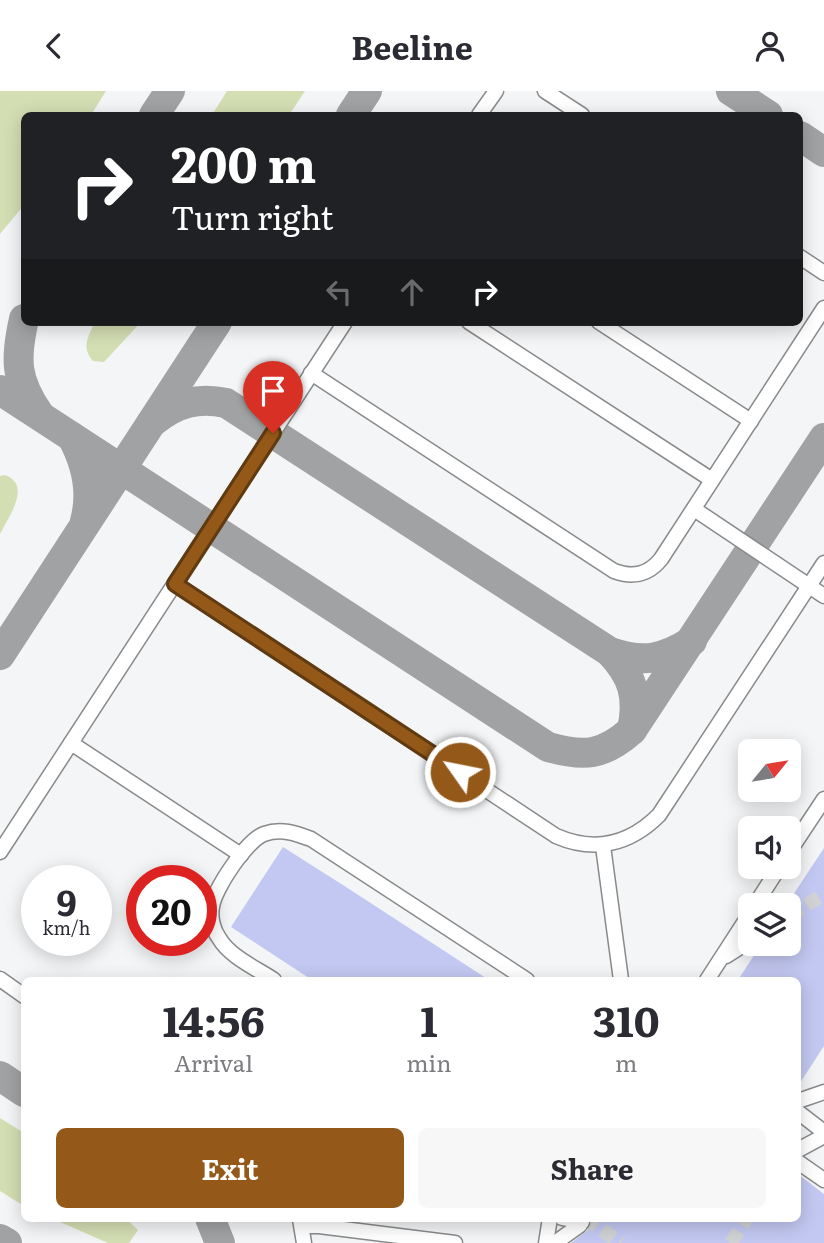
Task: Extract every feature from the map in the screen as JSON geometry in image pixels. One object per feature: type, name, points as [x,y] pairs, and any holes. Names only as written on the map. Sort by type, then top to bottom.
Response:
[{"type":"lane","points":[[481,112],[496,91]]},
{"type":"lane","points":[[545,91],[577,112]]},
{"type":"lane","points":[[803,259],[824,273]]},
{"type":"lane","points":[[312,373],[624,575],[642,574],[656,566],[824,308]]},
{"type":"lane","points":[[0,852],[342,326]]},
{"type":"lane","points":[[475,326],[712,480]]},
{"type":"lane","points":[[605,326],[751,421]]},
{"type":"lane","points":[[694,509],[824,596]]},
{"type":"lane","points":[[175,584],[556,836],[568,841],[603,846],[636,835],[659,815],[824,563]]},
{"type":"lane","points":[[71,743],[241,855]]},
{"type":"lane","points":[[801,834],[824,799]]},
{"type":"lane","points":[[270,977],[229,950],[213,925],[211,908],[215,895],[251,841],[263,834],[293,832],[311,839],[522,977]]},
{"type":"lane","points":[[603,846],[619,977]]},
{"type":"lane","points":[[709,977],[738,932]]},
{"type":"lane","points":[[719,961],[738,949]]},
{"type":"lane","points":[[0,979],[21,994]]},
{"type":"lane","points":[[801,1100],[824,1092]]},
{"type":"lane","points":[[801,1115],[824,1134],[801,1148]]},
{"type":"lane","points":[[801,1164],[824,1180]]},
{"type":"lane","points":[[304,1243],[301,1222],[455,1243]]},
{"type":"lane","points":[[546,1243],[549,1222]]},
{"type":"lane","points":[[555,1243],[581,1224],[575,1222]]},
{"type":"green space","points":[[0,91],[106,91],[93,112],[21,112],[21,209],[0,234]]},
{"type":"green space","points":[[227,91],[305,91],[291,112],[214,112]]},
{"type":"green space","points":[[93,326],[137,326],[104,362],[93,361],[89,356],[87,342]]},
{"type":"green space","points":[[5,475],[13,480],[18,493],[13,510],[0,534],[0,476]]},
{"type":"green space","points":[[0,1118],[21,1131],[21,1204],[0,1191]]},
{"type":"green space","points":[[60,1222],[129,1222],[138,1230],[129,1243],[108,1243]]},
{"type":"building","points":[[283,847],[484,977],[307,977],[231,927]]},
{"type":"building","points":[[824,848],[824,1046],[801,1081],[801,977],[740,977],[754,956],[801,956],[801,893],[794,893]]},
{"type":"building","points":[[801,1176],[824,1194],[824,1243],[571,1243],[588,1230],[590,1222],[801,1222]]},
{"type":"taxiway","points":[[156,112],[170,91]]},
{"type":"taxiway","points":[[353,112],[367,91]]},
{"type":"taxiway","points":[[731,91],[763,112]]},
{"type":"taxiway","points":[[803,138],[824,152]]},
{"type":"taxiway","points":[[23,326],[18,357],[21,379],[39,414]]},
{"type":"taxiway","points":[[0,655],[214,326]]},
{"type":"taxiway","points":[[0,390],[548,747],[583,753],[612,745],[632,730],[824,438]]},
{"type":"taxiway","points":[[154,421],[188,403],[226,403],[610,652],[633,658],[652,658],[692,641]]},
{"type":"taxiway","points":[[72,437],[87,478],[85,521]]},
{"type":"taxiway","points":[[610,652],[624,670],[632,688],[635,707],[632,730]]},
{"type":"taxiway","points":[[0,1076],[21,1090]]},
{"type":"taxiway","points":[[212,1222],[220,1243]]},
{"type":"taxiway","points":[[0,1239],[7,1243]]},
{"type":"tunnel","points":[[801,908],[824,894]]},
{"type":"tunnel","points":[[591,1222],[621,1243]]},
{"type":"tunnel","points":[[731,1243],[744,1222]]},
{"type":"route","points":[[273,433],[175,584],[460,772]]}]
